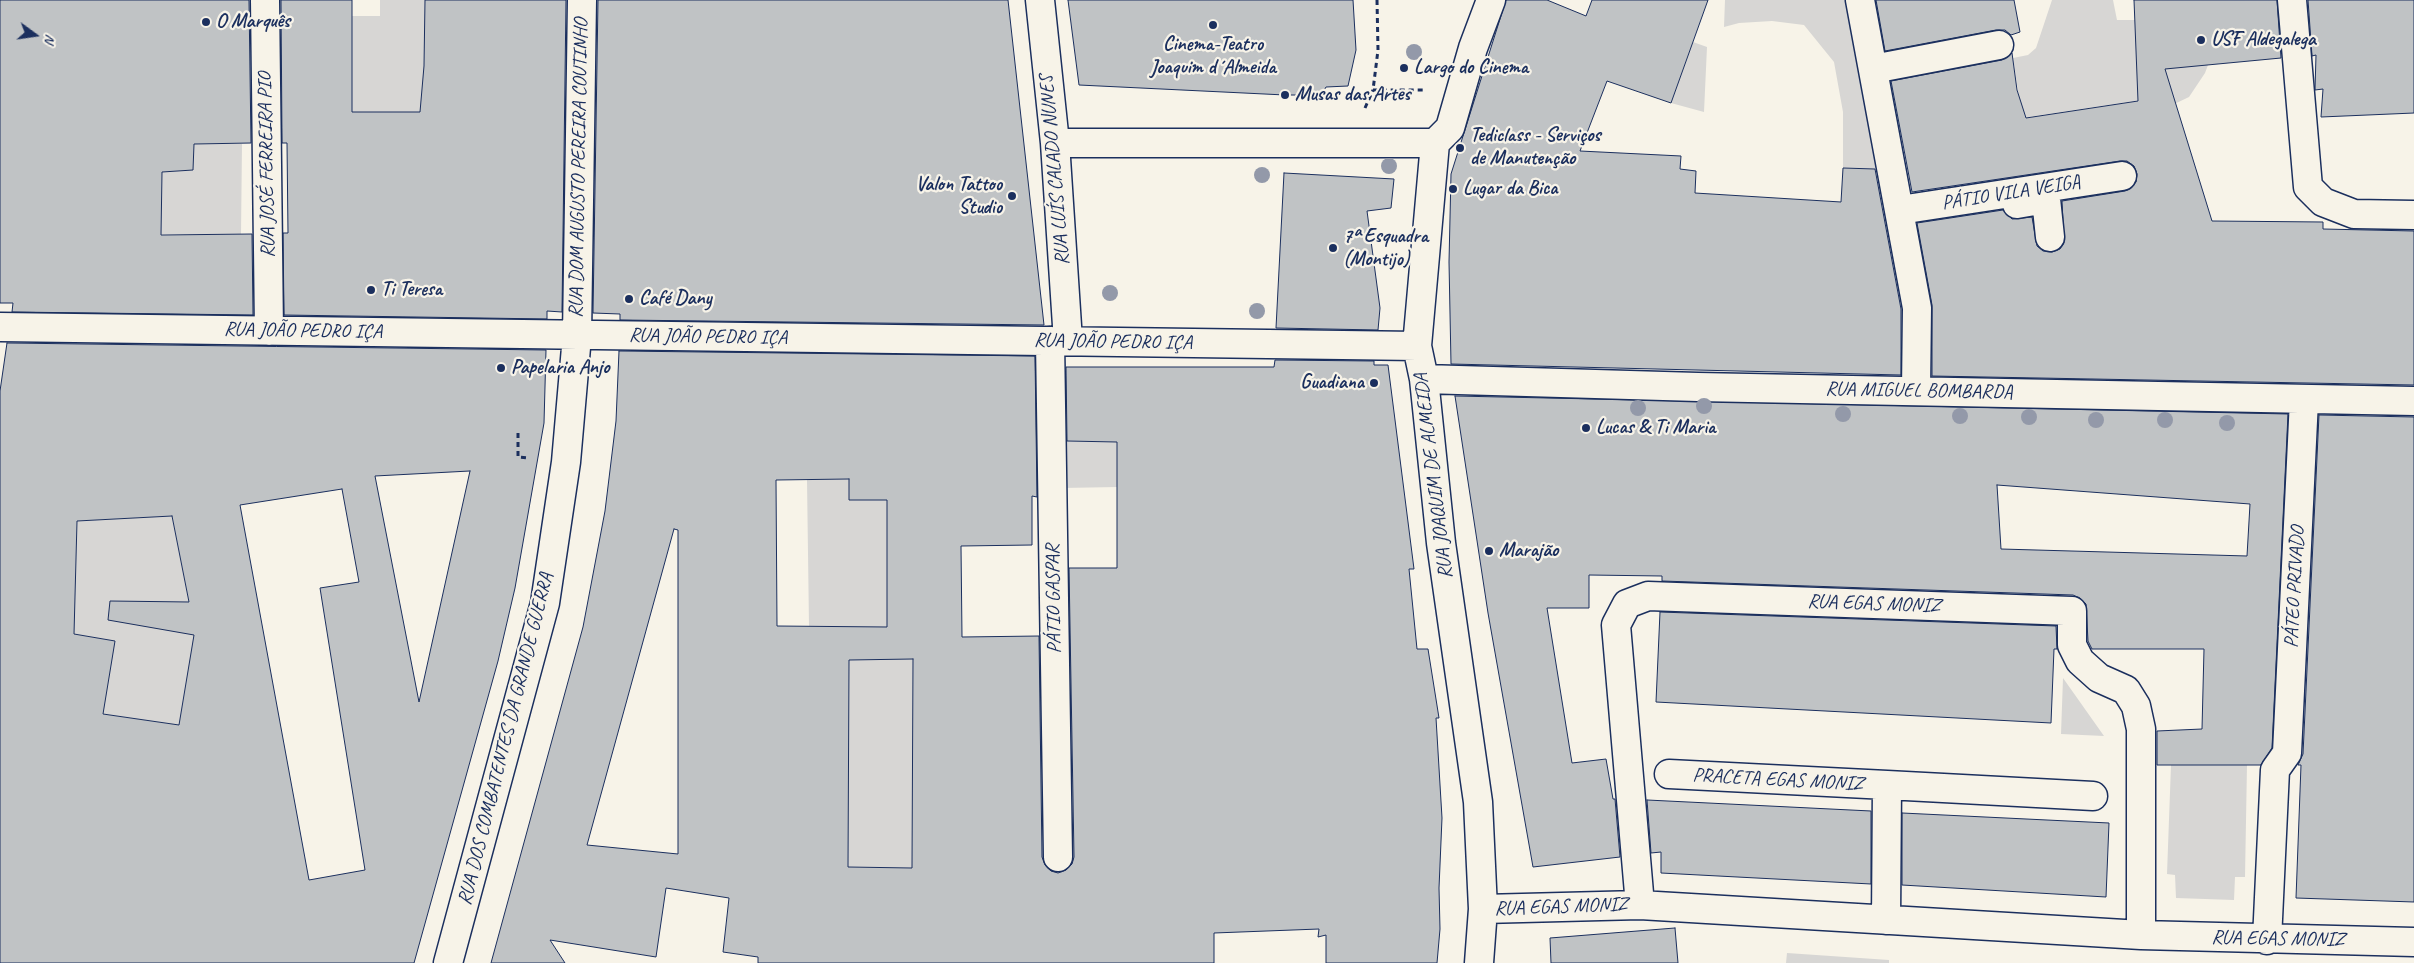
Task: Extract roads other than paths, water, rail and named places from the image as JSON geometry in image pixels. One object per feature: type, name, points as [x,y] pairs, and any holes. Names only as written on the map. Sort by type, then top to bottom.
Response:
[{"type":"street","name":"RUA JOSÉ FERREIRA PIO","points":[[265,0],[269,331]]},
{"type":"street","name":"RUA DOM AUGUSTO PEREIRA COUTINHO","points":[[577,336],[582,0]]},
{"type":"street","name":"RUA LUÍS CALADO NUNES","points":[[1040,0],[1055,143],[1059,341]]},
{"type":"street","points":[[1055,143],[1435,143],[1450,128],[1473,48],[1491,0]]},
{"type":"street","points":[[1860,0],[1917,308],[1916,390]]},
{"type":"street","points":[[2292,0],[2308,187],[2323,202],[2354,214],[2414,215]]},
{"type":"street","points":[[1873,70],[1999,45]]},
{"type":"street","name":"RUA JOAQUIM DE ALMEIDA","points":[[1435,143],[1417,346],[1424,379],[1441,543],[1478,802],[1483,909],[1479,963]]},
{"type":"street","name":"PÁTIO VILA VEIGA","points":[[1901,216],[2122,176]]},
{"type":"street","name":"PÁTIO VILA VEIGA","points":[[1901,216],[2046,199],[2050,237]]},
{"type":"street","name":"RUA JOÃO PEDRO IÇA","points":[[0,328],[1417,346]]},
{"type":"street","name":"RUA DOS COMBATENTES DA GRANDE GUERRA","points":[[448,963],[545,603],[566,462],[577,336]]},
{"type":"street","name":"PÁTIO GASPAR","points":[[1058,857],[1059,341]]},
{"type":"street","name":"RUA MIGUEL BOMBARDA","points":[[1424,379],[1698,387],[2414,401]]},
{"type":"street","name":"PÁTEO PRIVADO","points":[[2267,940],[2275,770],[2288,753],[2304,400]]},
{"type":"street","name":"RUA EGAS MONIZ","points":[[1640,905],[1616,625],[1627,604],[1648,596],[2072,611],[2072,645],[2080,661],[2100,678],[2126,690],[2136,706],[2141,729],[2141,935]]},
{"type":"street","name":"PRACETA EGAS MONIZ","points":[[1669,774],[2093,796]]},
{"type":"street","name":"PRACETA EGAS MONIZ","points":[[1886,920],[1887,785]]},
{"type":"street","name":"RUA EGAS MONIZ","points":[[1483,909],[1640,905],[2141,935],[2267,940],[2414,942]]},
{"type":"place","name":"O Marquês","points":[[206,22]]},
{"type":"place","name":"Cinema-Teatro Joaquim d´Almeida","points":[[1213,25]]},
{"type":"place","name":"USF Aldegalega","points":[[2201,40]]},
{"type":"place","name":"Largo do Cinema","points":[[1404,68]]},
{"type":"place","name":"Musas das Artes","points":[[1285,95]]},
{"type":"place","name":"Tediclass - Serviços de Manutenção","points":[[1460,148]]},
{"type":"place","name":"Lugar da Bica","points":[[1453,189]]},
{"type":"place","name":"Valon Tattoo Studio","points":[[1012,196]]},
{"type":"place","name":"7ª Esquadra (Montijo)","points":[[1333,248]]},
{"type":"place","name":"Ti Teresa","points":[[371,290]]},
{"type":"place","name":"Café Dany","points":[[629,299]]},
{"type":"place","name":"Papelaria Anjo","points":[[501,368]]},
{"type":"place","name":"Guadiana","points":[[1374,383]]},
{"type":"place","name":"Lucas & Ti Maria","points":[[1586,428]]},
{"type":"place","name":"Marajão","points":[[1489,551]]}]
